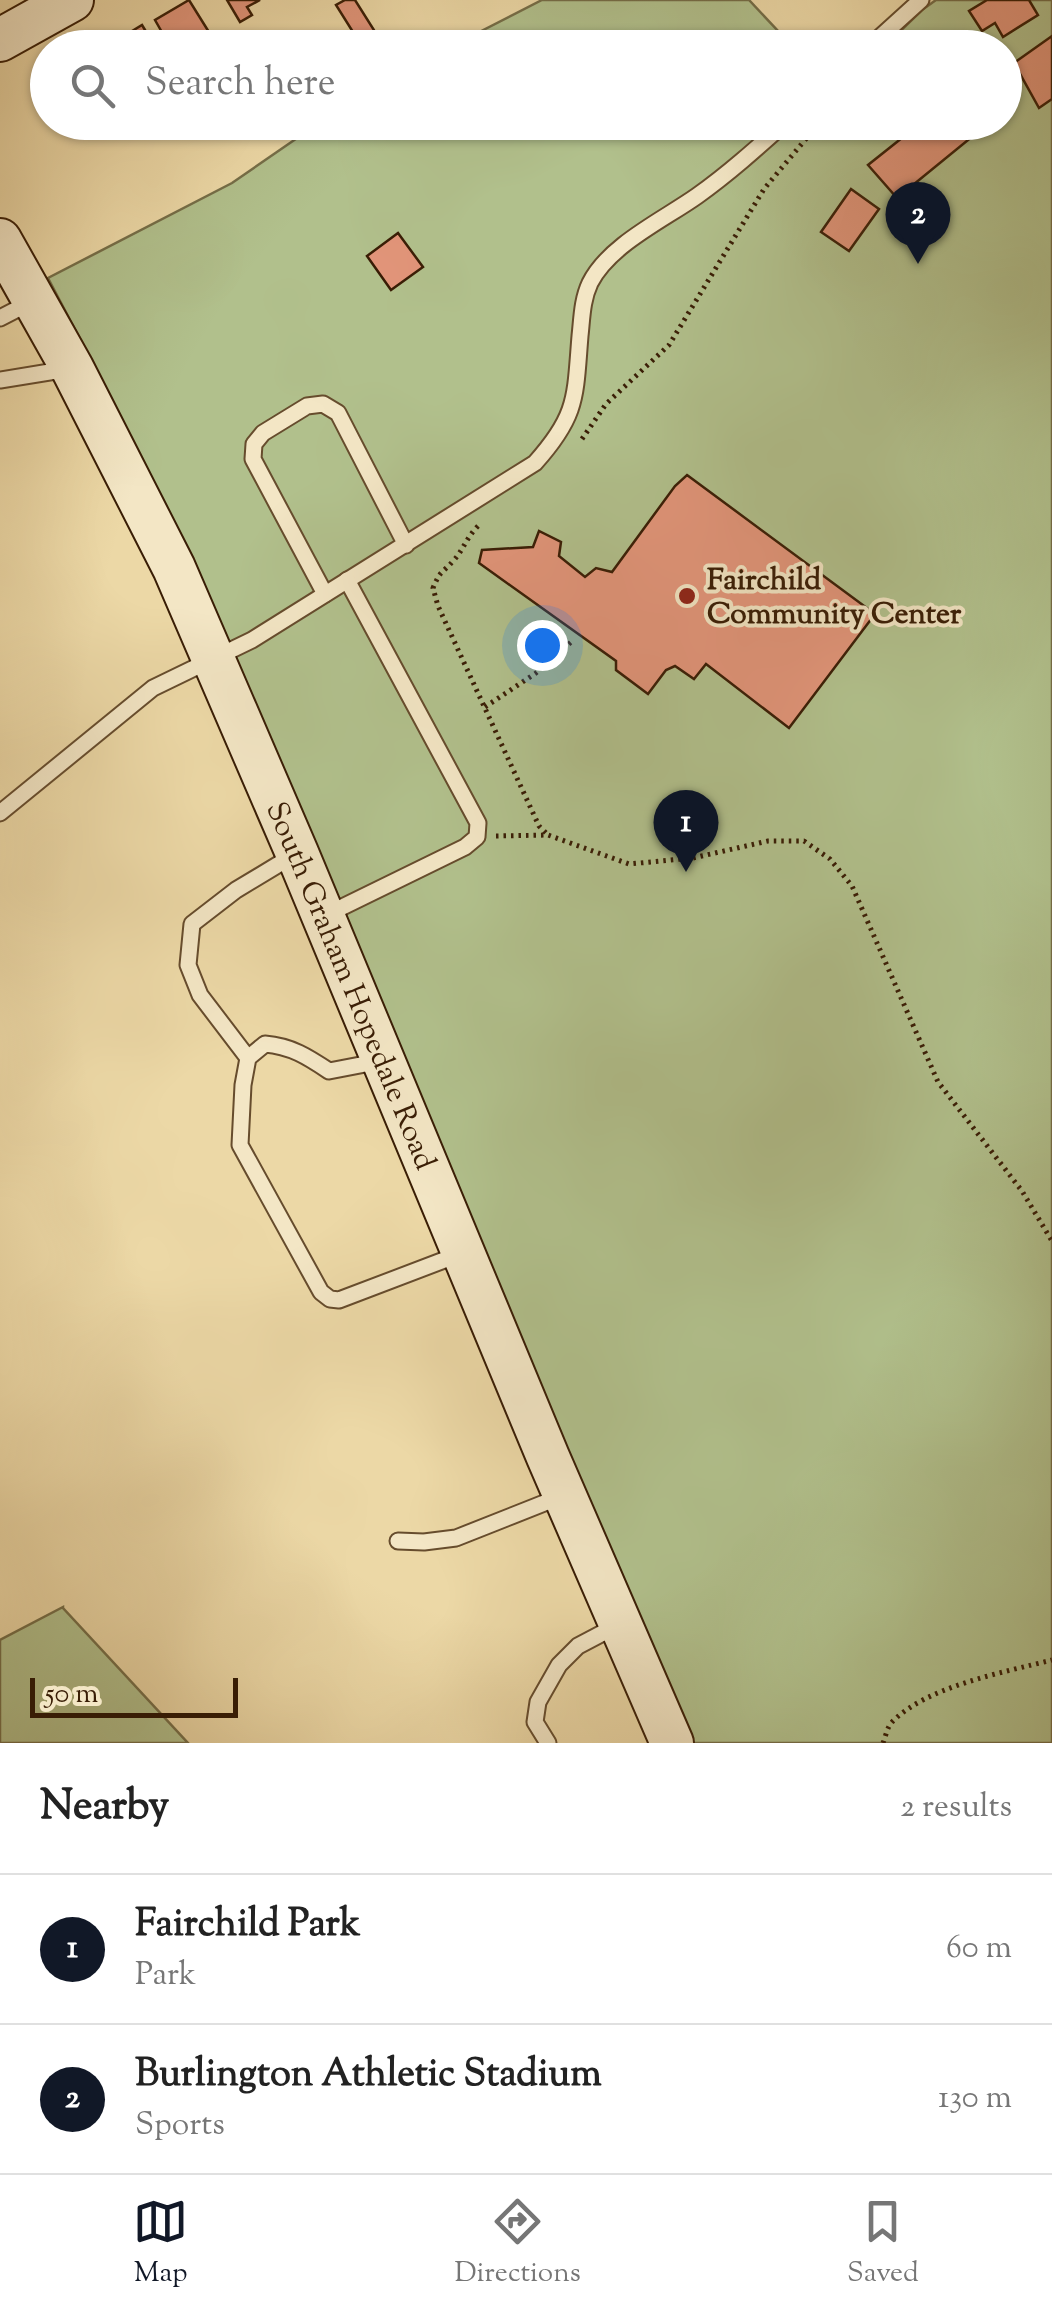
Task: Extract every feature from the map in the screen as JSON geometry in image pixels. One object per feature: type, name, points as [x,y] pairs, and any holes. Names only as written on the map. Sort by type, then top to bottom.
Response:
[{"type":"street","points":[[0,40],[72,0]]},
{"type":"street","name":"South Graham Hopedale Road","points":[[0,240],[17,309],[72,368],[174,568],[672,1743]]},
{"type":"lane","points":[[888,30],[922,0]]},
{"type":"lane","points":[[0,813],[153,688],[252,640],[535,463],[557,438],[575,398],[584,302],[600,267],[613,253],[712,184],[765,140]]},
{"type":"lane","points":[[0,380],[72,368]]},
{"type":"lane","points":[[325,594],[253,459],[254,444],[262,433],[307,406],[323,404],[338,413],[406,544]]},
{"type":"lane","points":[[323,916],[465,847],[477,837],[478,823],[348,580]]},
{"type":"lane","points":[[248,1058],[200,995],[188,965],[192,924],[236,890],[297,853]]},
{"type":"lane","points":[[382,1060],[329,1071],[302,1053],[265,1044],[248,1058],[240,1145],[320,1292],[330,1299],[339,1300],[464,1252]]},
{"type":"lane","points":[[398,1541],[456,1538],[566,1494]]},
{"type":"lane","points":[[548,1743],[535,1722],[538,1702],[559,1664],[578,1646],[620,1624]]},
{"type":"path","points":[[571,452],[606,404],[668,345],[764,189],[805,140]]},
{"type":"path","points":[[486,518],[467,536],[455,560],[440,571],[433,588],[539,826],[548,835]]},
{"type":"path","points":[[484,707],[536,673],[572,642]]},
{"type":"path","points":[[477,837],[548,835],[630,864],[693,858],[768,841],[804,840],[830,859],[852,886],[938,1082],[1022,1191],[1052,1242]]},
{"type":"path","points":[[884,1743],[890,1724],[920,1703],[965,1682],[1052,1660]]},
{"type":"green space","points":[[542,0],[749,0],[777,30],[483,30]]},
{"type":"green space","points":[[936,0],[1052,0],[1052,1743],[688,1743],[100,377],[48,278],[232,183],[294,140],[1022,140],[1022,30],[901,30]]},
{"type":"green space","points":[[63,1607],[188,1743],[0,1743],[0,1640]]},
{"type":"building","points":[[189,0],[208,30],[161,30],[155,20]]},
{"type":"building","points":[[227,0],[260,0],[247,7],[252,15],[240,22]]},
{"type":"building","points":[[355,0],[374,30],[352,30],[336,5]]},
{"type":"building","points":[[987,0],[1029,0],[1038,15],[1014,30],[999,30],[995,23],[981,30],[969,11]]},
{"type":"building","points":[[1052,36],[1052,99],[1039,108],[1022,77],[1022,57]]},
{"type":"building","points":[[899,140],[968,140],[897,198],[868,165]]},
{"type":"building","points":[[851,189],[879,209],[849,251],[821,232]]},
{"type":"building","points":[[398,233],[423,267],[391,290],[367,256]]},
{"type":"building","name":"Fairchild Community Center","points":[[687,475],[875,614],[789,728],[706,664],[694,679],[675,666],[666,670],[648,694],[616,670],[616,661],[479,563],[482,550],[533,547],[539,531],[561,542],[559,556],[585,577],[596,568],[612,572]]},
{"type":"place","name":"Burlington Athletic Stadium","points":[[918,264]]},
{"type":"place","name":"Fairchild Community Center","points":[[687,596]]},
{"type":"place","name":"Fairchild Park","points":[[686,872]]}]
